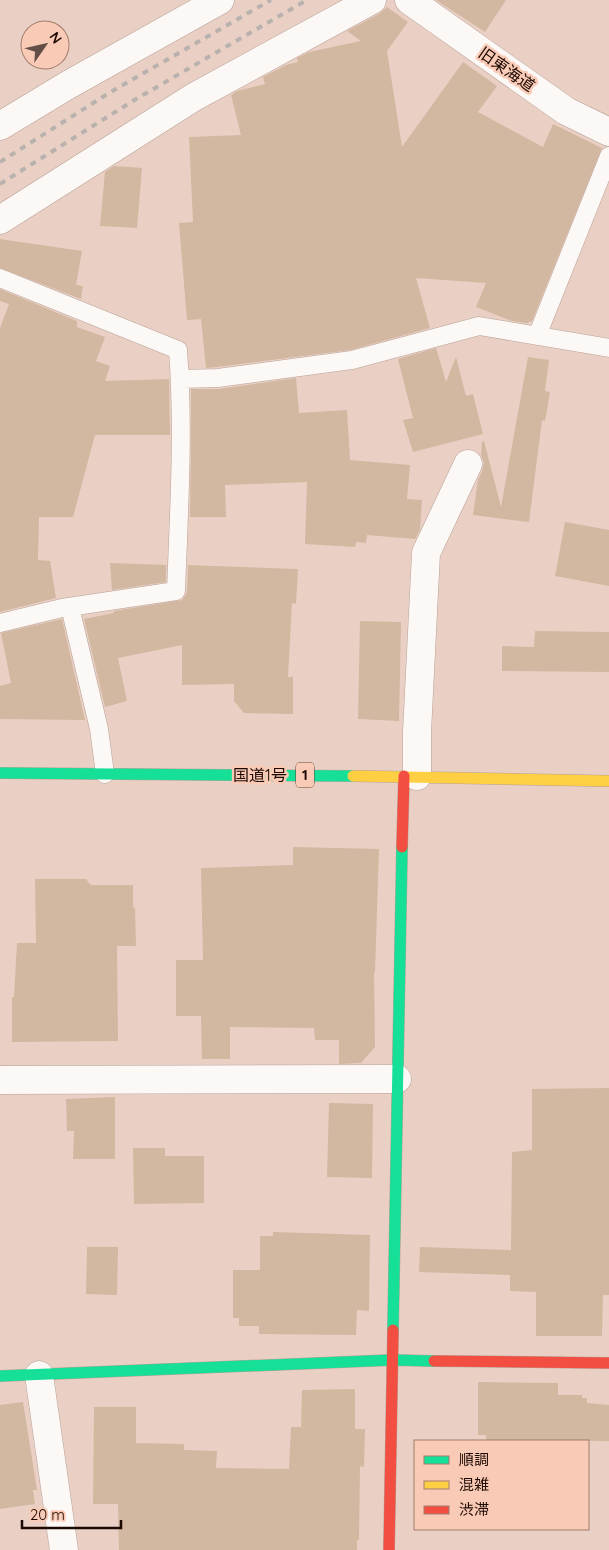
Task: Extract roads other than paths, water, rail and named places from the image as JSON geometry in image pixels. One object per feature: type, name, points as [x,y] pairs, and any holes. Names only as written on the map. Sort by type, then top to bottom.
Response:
[{"type":"main road","name":"国道1号","points":[[0,773],[411,776],[609,780]]},
{"type":"main road","points":[[389,1550],[397,1079],[411,776]]},
{"type":"main road","points":[[0,1376],[392,1360],[609,1363]]},
{"type":"street","points":[[0,126],[68,85],[220,0]]},
{"type":"street","points":[[0,220],[194,97],[372,0]]},
{"type":"street","name":"旧東海道","points":[[409,0],[566,111],[609,132]]},
{"type":"street","points":[[411,776],[417,732],[426,554],[468,464]]},
{"type":"street","points":[[0,1080],[397,1079]]},
{"type":"street","points":[[39,1375],[64,1550]]},
{"type":"lane","points":[[537,336],[609,156]]},
{"type":"lane","points":[[0,278],[178,350],[180,379],[180,494],[176,591],[70,607],[0,623]]},
{"type":"lane","points":[[180,379],[218,378],[352,360],[480,326],[609,348]]},
{"type":"lane","points":[[70,607],[99,729],[105,774]]},
{"type":"railway","points":[[0,162],[109,93],[271,0]]},
{"type":"railway","points":[[0,184],[136,99],[307,0]]}]
